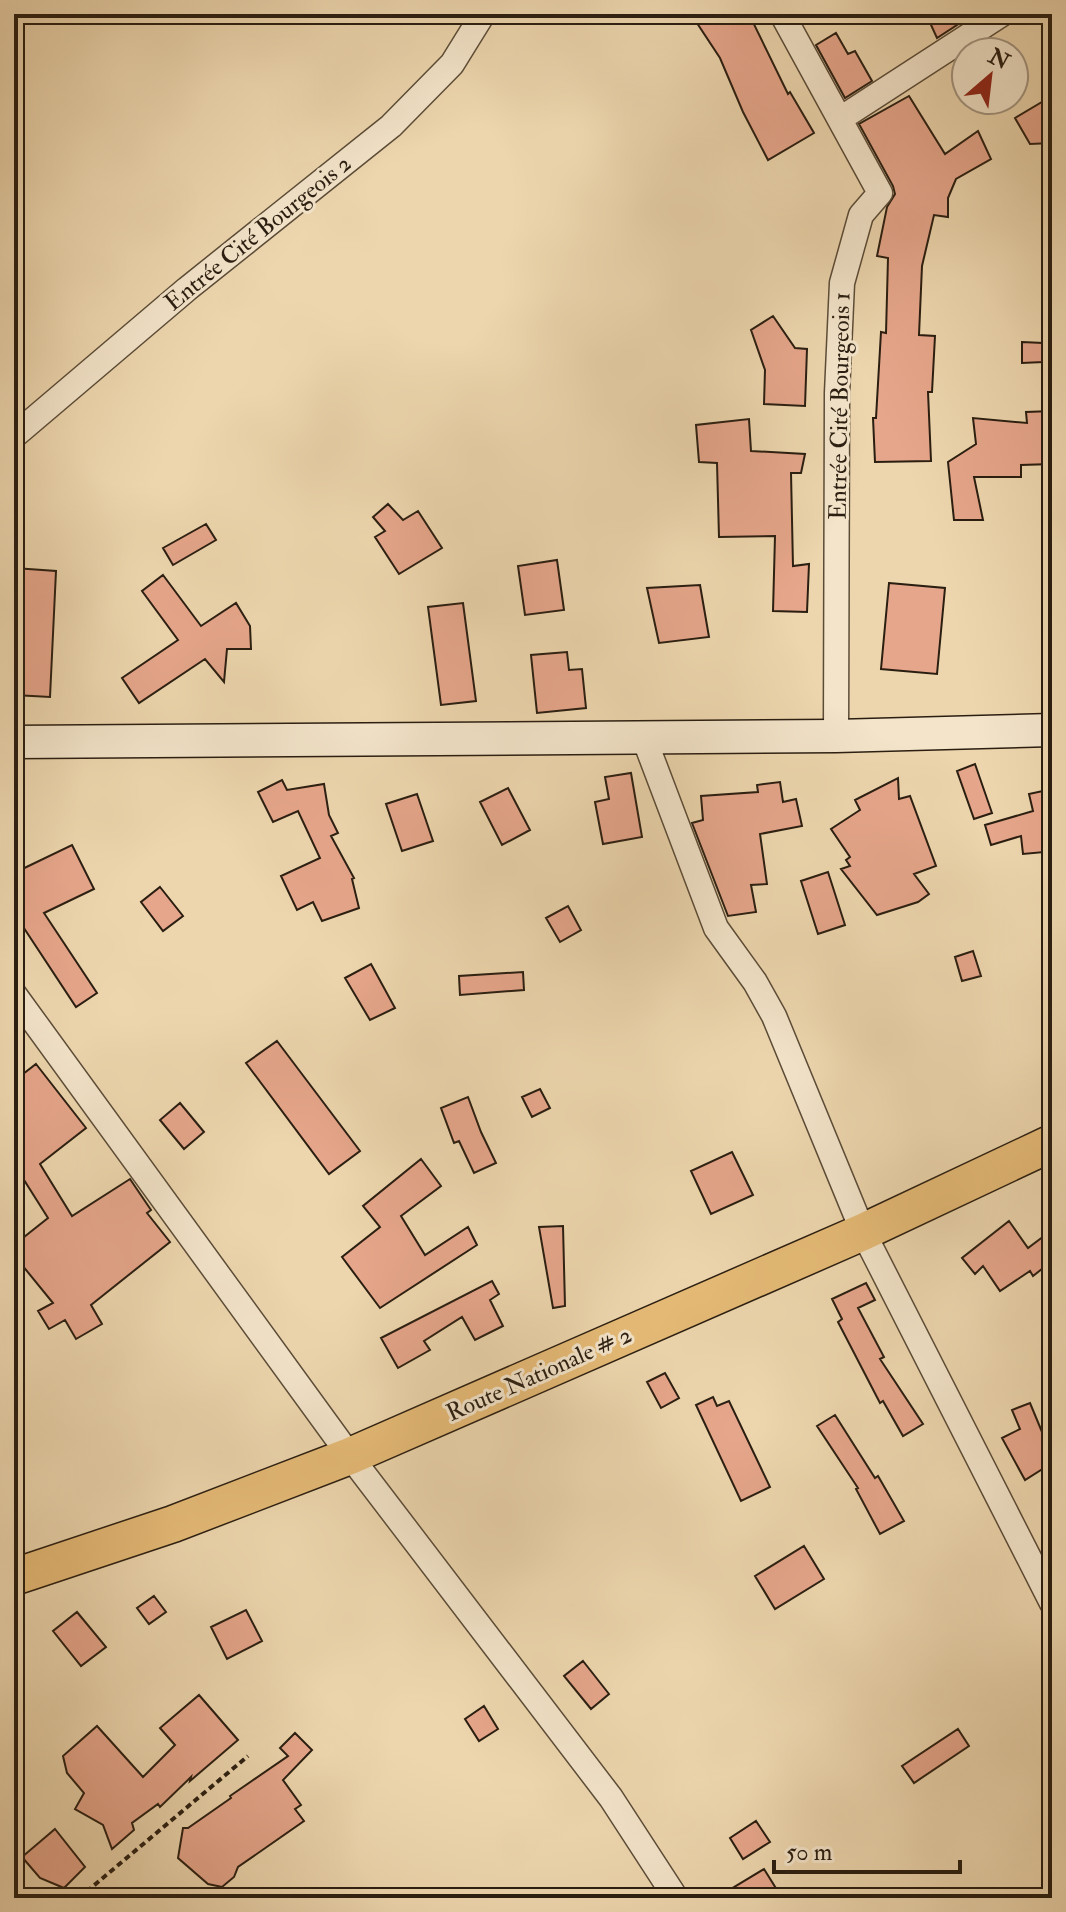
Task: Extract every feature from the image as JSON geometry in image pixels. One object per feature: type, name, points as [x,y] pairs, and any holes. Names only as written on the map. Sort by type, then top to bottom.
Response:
[{"type":"main road","points":[[14,742],[836,736],[1052,730]]},
{"type":"main road","name":"Route Nationale # 2","points":[[14,1577],[173,1524],[350,1456],[863,1232],[1052,1143]]},
{"type":"street","name":"Entrée Cité Bourgeois 2","points":[[14,436],[187,289],[391,126],[452,64],[483,14]]},
{"type":"street","name":"Entrée Cité Bourgeois 1","points":[[782,14],[880,193],[861,215],[842,283],[837,393],[836,736]]},
{"type":"street","points":[[840,119],[1002,14]]},
{"type":"street","points":[[644,738],[716,928],[755,982],[774,1016],[863,1232],[1052,1603]]},
{"type":"street","points":[[14,994],[350,1456],[611,1798],[676,1898]]},
{"type":"path","points":[[79,1898],[248,1756]]},
{"type":"path","points":[[362,1898],[373,1889]]},
{"type":"building","points":[[691,14],[749,14],[788,94],[790,92],[814,133],[768,160],[720,58]]},
{"type":"building","points":[[926,14],[964,14],[966,19],[937,38]]},
{"type":"building","points":[[836,33],[848,54],[855,51],[872,81],[845,98],[816,45]]},
{"type":"building","points":[[909,96],[945,154],[978,131],[991,159],[956,179],[948,198],[948,217],[934,215],[922,266],[919,335],[935,336],[932,392],[928,392],[931,461],[875,462],[873,418],[876,418],[881,332],[886,333],[888,258],[877,256],[887,207],[895,194],[859,124]]},
{"type":"building","points":[[1052,96],[1052,143],[1030,144],[1015,118],[1030,116],[1030,109]]},
{"type":"building","points":[[773,316],[795,348],[807,349],[805,406],[764,404],[765,370],[751,330]]},
{"type":"building","points":[[1022,342],[1043,343],[1043,362],[1022,363]]},
{"type":"building","points":[[1052,411],[1052,464],[1021,465],[1021,477],[974,477],[983,520],[954,520],[948,462],[976,444],[973,418],[1027,423],[1026,412]]},
{"type":"building","points":[[749,419],[751,451],[805,454],[801,473],[791,473],[793,566],[809,564],[807,612],[773,611],[775,536],[719,537],[717,463],[699,462],[696,425]]},
{"type":"building","points":[[388,504],[403,520],[418,511],[442,548],[399,574],[375,537],[385,531],[373,517]]},
{"type":"building","points":[[206,524],[216,540],[173,565],[163,548]]},
{"type":"building","points":[[557,560],[564,610],[525,615],[518,566]]},
{"type":"building","points":[[14,568],[56,571],[50,697],[14,695]]},
{"type":"building","points":[[163,575],[201,626],[236,603],[250,626],[251,649],[227,649],[224,682],[205,659],[139,703],[122,678],[178,640],[142,591]]},
{"type":"building","points":[[889,583],[945,588],[937,674],[881,669]]},
{"type":"building","points":[[700,585],[709,637],[659,643],[647,588]]},
{"type":"building","points":[[463,603],[476,701],[441,705],[428,607]]},
{"type":"building","points":[[567,652],[569,670],[582,669],[586,708],[537,713],[531,655]]},
{"type":"building","points":[[975,764],[992,813],[974,819],[957,771]]},
{"type":"building","points":[[631,773],[642,837],[603,844],[595,802],[609,799],[605,777]]},
{"type":"building","points":[[898,778],[899,799],[910,796],[936,866],[914,874],[929,894],[918,902],[877,915],[841,869],[850,866],[846,860],[850,857],[831,829],[860,810],[855,800]]},
{"type":"building","points":[[282,780],[287,790],[324,784],[329,815],[338,833],[331,836],[354,878],[359,908],[322,921],[313,902],[297,910],[281,876],[320,858],[298,811],[273,822],[258,792]]},
{"type":"building","points":[[780,782],[783,802],[796,799],[802,826],[760,834],[767,884],[751,885],[756,912],[728,916],[692,823],[703,820],[701,796],[758,792],[757,785]]},
{"type":"building","points":[[508,788],[530,830],[502,845],[480,802]]},
{"type":"building","points":[[1052,789],[1052,856],[1045,856],[1044,852],[1023,854],[1021,836],[991,845],[985,825],[1033,811],[1029,794]]},
{"type":"building","points":[[417,794],[433,841],[402,851],[386,804]]},
{"type":"building","points":[[72,845],[94,889],[44,913],[97,993],[76,1007],[14,913],[14,873]]},
{"type":"building","points":[[828,872],[845,925],[818,934],[801,881]]},
{"type":"building","points":[[160,887],[183,916],[163,931],[141,902]]},
{"type":"building","points":[[568,906],[581,930],[560,942],[546,918]]},
{"type":"building","points":[[973,951],[981,976],[962,981],[955,957]]},
{"type":"building","points":[[371,964],[395,1008],[370,1020],[345,978]]},
{"type":"building","points":[[523,972],[524,990],[460,995],[459,976]]},
{"type":"building","points":[[277,1041],[360,1151],[329,1174],[246,1063]]},
{"type":"building","points":[[36,1064],[86,1128],[40,1164],[72,1216],[130,1179],[151,1210],[147,1213],[170,1242],[91,1305],[102,1324],[76,1339],[65,1320],[49,1329],[38,1311],[53,1303],[22,1265],[14,1272],[14,1245],[48,1218],[24,1180],[14,1188],[14,1081]]},
{"type":"building","points":[[540,1089],[550,1108],[532,1117],[522,1097]]},
{"type":"building","points":[[468,1097],[496,1163],[474,1173],[459,1141],[454,1143],[441,1108]]},
{"type":"building","points":[[180,1103],[204,1132],[184,1149],[160,1120]]},
{"type":"building","points":[[732,1152],[753,1195],[711,1214],[691,1171]]},
{"type":"building","points":[[421,1159],[441,1186],[401,1216],[425,1255],[468,1227],[477,1245],[380,1308],[342,1257],[380,1227],[363,1206]]},
{"type":"building","points":[[1009,1221],[1028,1248],[1052,1230],[1052,1261],[1033,1276],[1030,1271],[1000,1291],[983,1266],[975,1274],[962,1258]]},
{"type":"building","points":[[563,1226],[565,1306],[553,1308],[539,1227]]},
{"type":"building","points":[[492,1281],[499,1294],[490,1300],[503,1326],[475,1340],[462,1317],[424,1341],[430,1350],[398,1368],[381,1338]]},
{"type":"building","points":[[866,1283],[875,1300],[858,1308],[884,1357],[880,1359],[923,1424],[903,1436],[883,1401],[880,1403],[838,1322],[842,1319],[832,1299]]},
{"type":"building","points":[[665,1373],[679,1398],[661,1408],[647,1382]]},
{"type":"building","points":[[713,1397],[717,1406],[729,1401],[770,1487],[741,1501],[696,1405]]},
{"type":"building","points":[[1030,1403],[1052,1456],[1052,1463],[1025,1480],[1002,1438],[1020,1429],[1012,1410]]},
{"type":"building","points":[[835,1415],[875,1478],[878,1476],[904,1521],[880,1534],[858,1488],[817,1426]]},
{"type":"building","points":[[804,1546],[824,1579],[775,1609],[755,1576]]},
{"type":"building","points":[[154,1596],[166,1612],[149,1624],[137,1608]]},
{"type":"building","points":[[246,1610],[262,1641],[227,1659],[211,1627]]},
{"type":"building","points":[[77,1612],[106,1647],[81,1666],[53,1631]]},
{"type":"building","points":[[583,1661],[609,1694],[591,1709],[564,1676]]},
{"type":"building","points":[[199,1695],[238,1740],[190,1781],[191,1777],[160,1807],[158,1804],[132,1823],[134,1830],[112,1849],[103,1825],[75,1809],[84,1793],[67,1773],[63,1756],[97,1726],[143,1777],[175,1745],[160,1728]]},
{"type":"building","points":[[484,1706],[498,1729],[479,1741],[465,1719]]},
{"type":"building","points":[[958,1729],[969,1746],[914,1783],[902,1766]]},
{"type":"building","points":[[295,1733],[312,1750],[283,1780],[301,1805],[295,1809],[304,1821],[238,1867],[234,1877],[222,1887],[208,1884],[178,1858],[183,1828],[188,1828],[288,1756],[280,1748]]},
{"type":"building","points":[[756,1821],[770,1842],[743,1859],[730,1838]]},
{"type":"building","points":[[55,1829],[85,1867],[64,1888],[40,1878],[22,1857]]},
{"type":"building","points":[[764,1869],[777,1890],[763,1898],[716,1898]]}]
